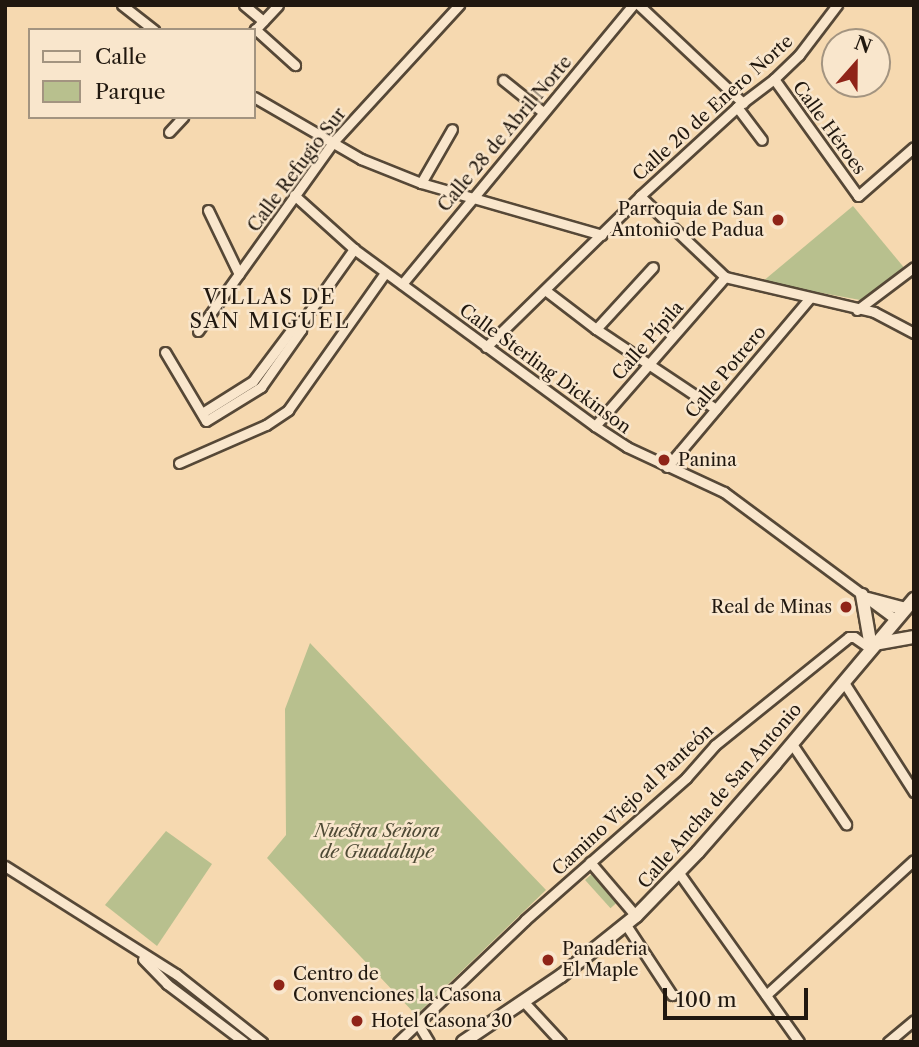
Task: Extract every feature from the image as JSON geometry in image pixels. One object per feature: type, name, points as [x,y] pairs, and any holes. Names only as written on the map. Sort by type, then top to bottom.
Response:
[{"type":"main road","points":[[909,604],[865,597],[871,647],[914,637]]},
{"type":"main road","name":"Calle Ancha de San Antonio","points":[[463,1042],[631,921],[679,873],[909,604]]},
{"type":"street","points":[[122,5],[151,28]]},
{"type":"street","points":[[244,5],[263,21]]},
{"type":"street","points":[[256,28],[278,5]]},
{"type":"street","name":"Calle Refugio Sur","points":[[198,331],[334,141],[459,5]]},
{"type":"street","points":[[636,5],[740,105],[762,140]]},
{"type":"street","name":"Calle 28 de Abril Norte","points":[[402,284],[543,112],[636,5]]},
{"type":"street","name":"Calle 20 de Enero Norte","points":[[486,348],[640,196],[799,55],[837,5]]},
{"type":"street","points":[[256,32],[295,65]]},
{"type":"street","name":"Calle Héroes","points":[[774,79],[858,196],[914,147]]},
{"type":"street","points":[[503,80],[543,112]]},
{"type":"street","points":[[256,98],[361,159],[421,183],[602,235]]},
{"type":"street","points":[[169,132],[181,119]]},
{"type":"street","points":[[421,183],[452,129]]},
{"type":"street","name":"Calle Sterling Dickinson","points":[[294,195],[385,273],[595,426],[667,467],[724,492],[895,619]]},
{"type":"street","points":[[640,196],[725,277],[890,318],[914,333]]},
{"type":"street","points":[[208,210],[239,274]]},
{"type":"street","points":[[165,352],[206,421],[257,384],[354,249]]},
{"type":"street","points":[[596,329],[653,267]]},
{"type":"street","points":[[857,310],[914,267]]},
{"type":"street","points":[[179,463],[266,425],[288,410],[385,273]]},
{"type":"street","name":"Calle Pípila","points":[[595,426],[725,277]]},
{"type":"street","points":[[545,290],[596,329],[716,410]]},
{"type":"street","name":"Calle Potrero","points":[[667,467],[810,298]]},
{"type":"street","name":"Camino Viejo al Panteón","points":[[398,1042],[590,862],[686,778],[715,745],[849,637],[871,647]]},
{"type":"street","points":[[843,681],[914,792]]},
{"type":"street","points":[[792,744],[846,824]]},
{"type":"street","points":[[766,995],[914,860]]},
{"type":"street","points":[[590,862],[631,921],[672,995]]},
{"type":"street","points":[[5,866],[134,950],[176,974],[262,1042]]},
{"type":"street","points":[[679,873],[799,1042]]},
{"type":"street","points":[[134,950],[167,985],[244,1042]]},
{"type":"street","points":[[523,1001],[561,1042]]},
{"type":"street","points":[[888,1042],[914,1020]]},
{"type":"street","points":[[417,1022],[429,1042]]},
{"type":"green space","points":[[853,206],[906,270],[860,300],[762,282]]},
{"type":"green space","name":"Nuestra Señora de Guadalupe","points":[[310,643],[546,890],[416,1015],[267,858],[286,835],[285,709]]},
{"type":"green space","points":[[166,831],[212,864],[157,946],[105,905]]},
{"type":"green space","points":[[594,872],[619,900],[611,908],[585,880]]},
{"type":"place","name":"Parroquia de San Antonio de Padua","points":[[778,220]]},
{"type":"place","name":"Panina","points":[[664,460]]},
{"type":"place","name":"Real de Minas","points":[[846,607]]},
{"type":"place","name":"Panaderia El Maple","points":[[548,960]]},
{"type":"place","name":"Centro de Convenciones la Casona","points":[[279,985]]},
{"type":"place","name":"Hotel Casona 30","points":[[357,1021]]},
{"type":"district","name":"VILLAS DE SAN MIGUEL","points":[[270,309]]}]
